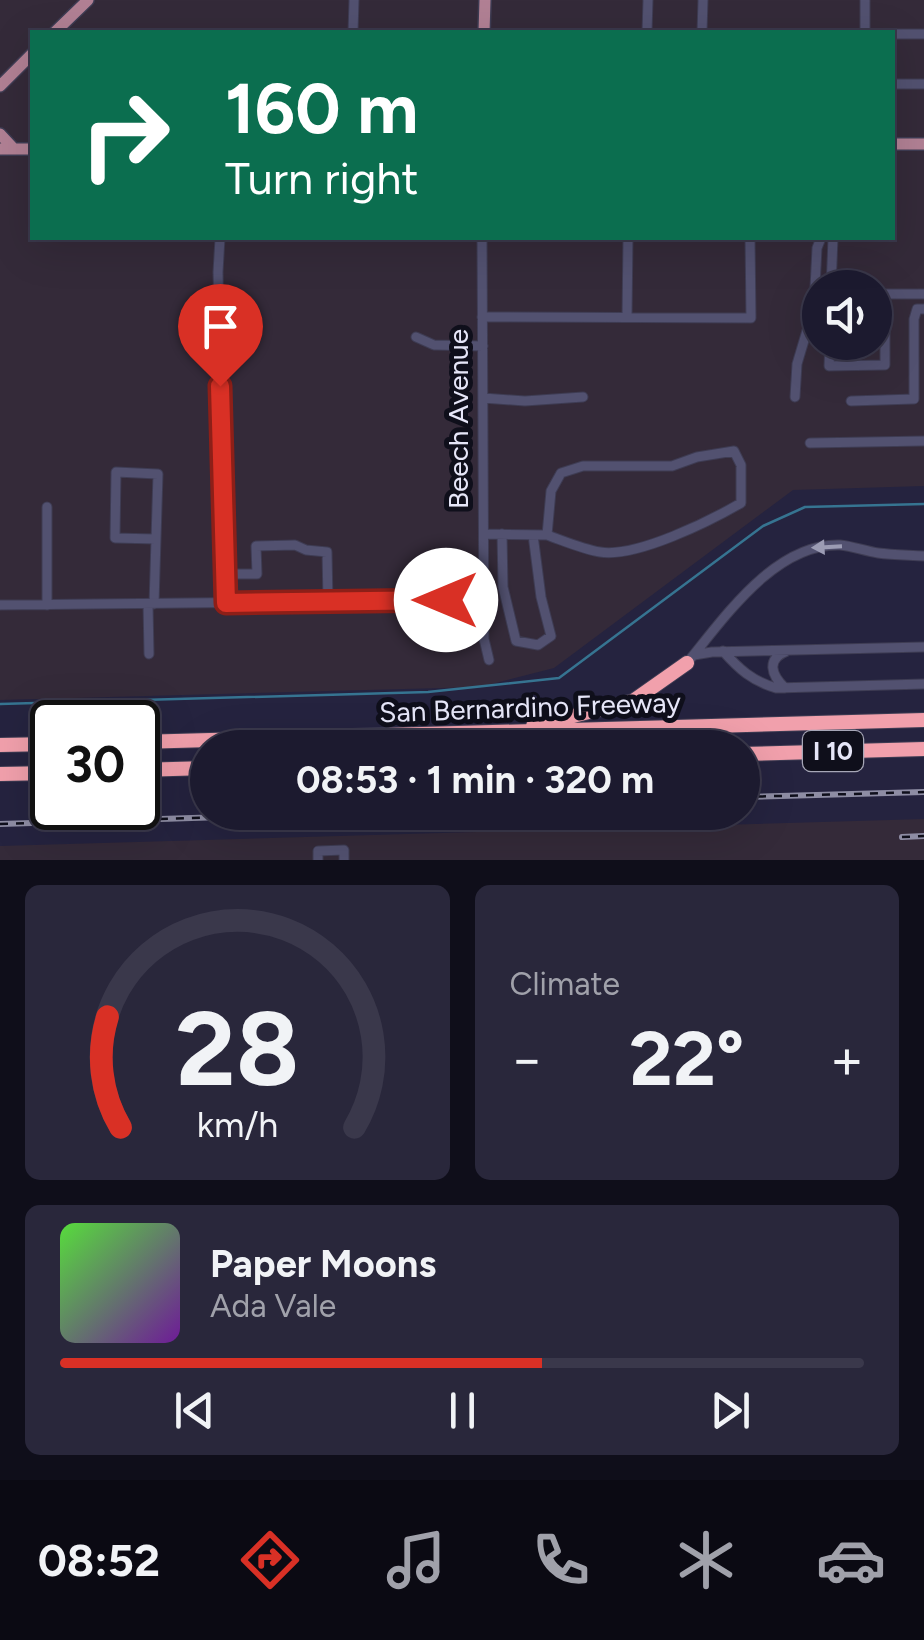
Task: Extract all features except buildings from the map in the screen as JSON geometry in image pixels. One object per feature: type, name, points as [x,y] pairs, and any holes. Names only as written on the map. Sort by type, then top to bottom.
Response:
[{"type":"highway","points":[[516,730],[633,701],[691,659]]},
{"type":"highway","name":"San Bernardino Freeway","points":[[601,730],[924,720]]},
{"type":"highway","name":"San Bernardino Freeway","points":[[160,741],[190,741]]},
{"type":"highway","points":[[0,745],[30,744]]},
{"type":"highway","name":"I 10","points":[[760,754],[924,749]]},
{"type":"highway","points":[[160,769],[190,769]]},
{"type":"highway","points":[[0,774],[30,773]]},
{"type":"main road","points":[[57,30],[88,0]]},
{"type":"main road","points":[[484,30],[485,0]]},
{"type":"main road","points":[[1,87],[30,56]]},
{"type":"main road","points":[[0,134],[14,149]]},
{"type":"main road","points":[[895,144],[924,144]]},
{"type":"main road","points":[[0,149],[30,149]]},
{"type":"street","points":[[353,30],[354,0]]},
{"type":"street","points":[[646,30],[648,0]]},
{"type":"street","points":[[702,30],[703,0]]},
{"type":"street","points":[[865,0],[865,30]]},
{"type":"street","points":[[895,34],[924,34]]},
{"type":"street","points":[[895,84],[924,84]]},
{"type":"street","points":[[220,240],[226,603]]},
{"type":"street","name":"Beech Avenue","points":[[482,240],[484,639],[489,660]]},
{"type":"street","points":[[627,317],[628,240]]},
{"type":"street","points":[[482,317],[750,318],[750,240]]},
{"type":"street","points":[[795,396],[797,364],[814,307],[820,240]]},
{"type":"street","points":[[831,270],[832,240]]},
{"type":"street","points":[[892,294],[924,294]]},
{"type":"street","points":[[851,401],[914,399],[914,319],[917,309],[924,308]]},
{"type":"street","points":[[416,337],[434,345],[483,346]]},
{"type":"street","points":[[830,360],[830,366],[885,365],[885,360]]},
{"type":"street","points":[[483,398],[525,402],[583,397]]},
{"type":"street","points":[[810,444],[924,441]]},
{"type":"street","points":[[484,534],[547,535],[603,553],[635,549],[702,526],[741,503],[740,465],[734,451],[672,466],[583,466],[561,474],[551,491],[547,535]]},
{"type":"street","points":[[149,654],[156,539],[158,474],[116,472],[115,538],[156,539]]},
{"type":"street","points":[[46,507],[47,605]]},
{"type":"street","points":[[502,534],[503,587],[516,641],[538,645],[551,636],[533,535]]},
{"type":"street","points":[[691,659],[756,584],[782,560],[809,548],[842,545],[924,556]]},
{"type":"street","points":[[225,574],[256,574],[256,546],[295,546],[327,552],[328,602]]},
{"type":"street","points":[[0,605],[484,600]]},
{"type":"street","points":[[691,659],[722,651],[924,646]]},
{"type":"street","points":[[785,688],[772,672],[772,666],[778,654],[790,650]]},
{"type":"street","points":[[722,651],[759,683],[785,688],[924,684]]},
{"type":"street","points":[[318,860],[318,851],[344,850],[344,860]]},
{"type":"shaded area","points":[[0,0],[924,0],[924,486],[793,490],[554,668],[480,687],[0,700]]},
{"type":"shaded area","points":[[924,819],[924,860],[0,860],[0,846],[548,830],[760,830],[760,824]]},
{"type":"waterway","points":[[0,704],[428,692],[559,678],[763,526],[805,507],[924,504]]},
{"type":"railway","points":[[760,797],[924,792]]},
{"type":"railway","points":[[0,824],[190,818]]},
{"type":"railway","points":[[902,837],[924,836]]},
{"type":"route","points":[[220,386],[226,603],[446,600]]}]
